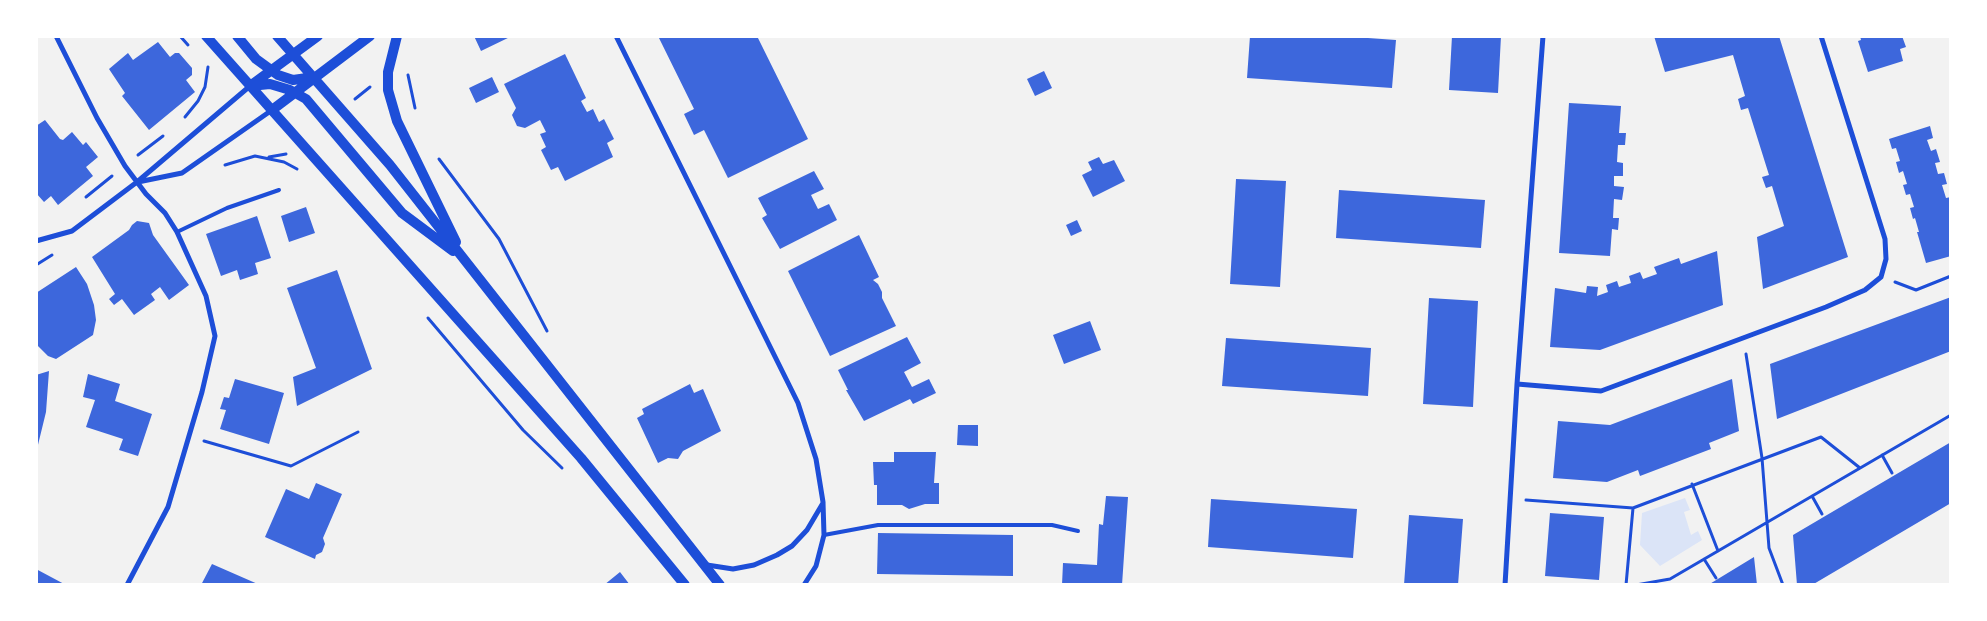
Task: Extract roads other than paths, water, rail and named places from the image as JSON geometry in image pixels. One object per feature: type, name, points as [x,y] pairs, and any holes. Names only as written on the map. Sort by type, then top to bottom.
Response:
[{"type":"main road","points":[[206,36],[581,458],[685,585]]},
{"type":"main road","points":[[237,36],[256,59],[271,71],[293,80],[315,77]]},
{"type":"main road","points":[[277,36],[390,164],[608,445],[720,585]]},
{"type":"main road","points":[[250,86],[318,36]]},
{"type":"main road","points":[[272,110],[370,36]]},
{"type":"main road","points":[[397,36],[388,72],[388,90],[397,121],[464,259]]},
{"type":"main road","points":[[250,86],[270,84],[295,92],[306,100],[402,213],[464,259]]},
{"type":"street","points":[[56,36],[98,118],[137,182],[165,213],[177,232],[206,296],[214,336],[202,392],[168,507],[127,585]]},
{"type":"street","points":[[616,36],[798,403],[816,459],[823,502],[824,535],[816,566],[804,585]]},
{"type":"street","points":[[1506,585],[1517,384],[1542,36]]},
{"type":"street","points":[[1517,384],[1601,391],[1865,290],[1881,277],[1886,259],[1885,239],[1821,36]]},
{"type":"street","points":[[36,241],[72,231],[137,182],[250,86]]},
{"type":"street","points":[[137,182],[182,173],[272,110]]},
{"type":"street","points":[[705,565],[732,569],[754,565],[777,555],[792,546],[807,530],[823,502]]},
{"type":"lane","points":[[177,232],[227,208],[279,190]]},
{"type":"lane","points":[[824,535],[878,525],[1052,525],[1078,531]]}]
